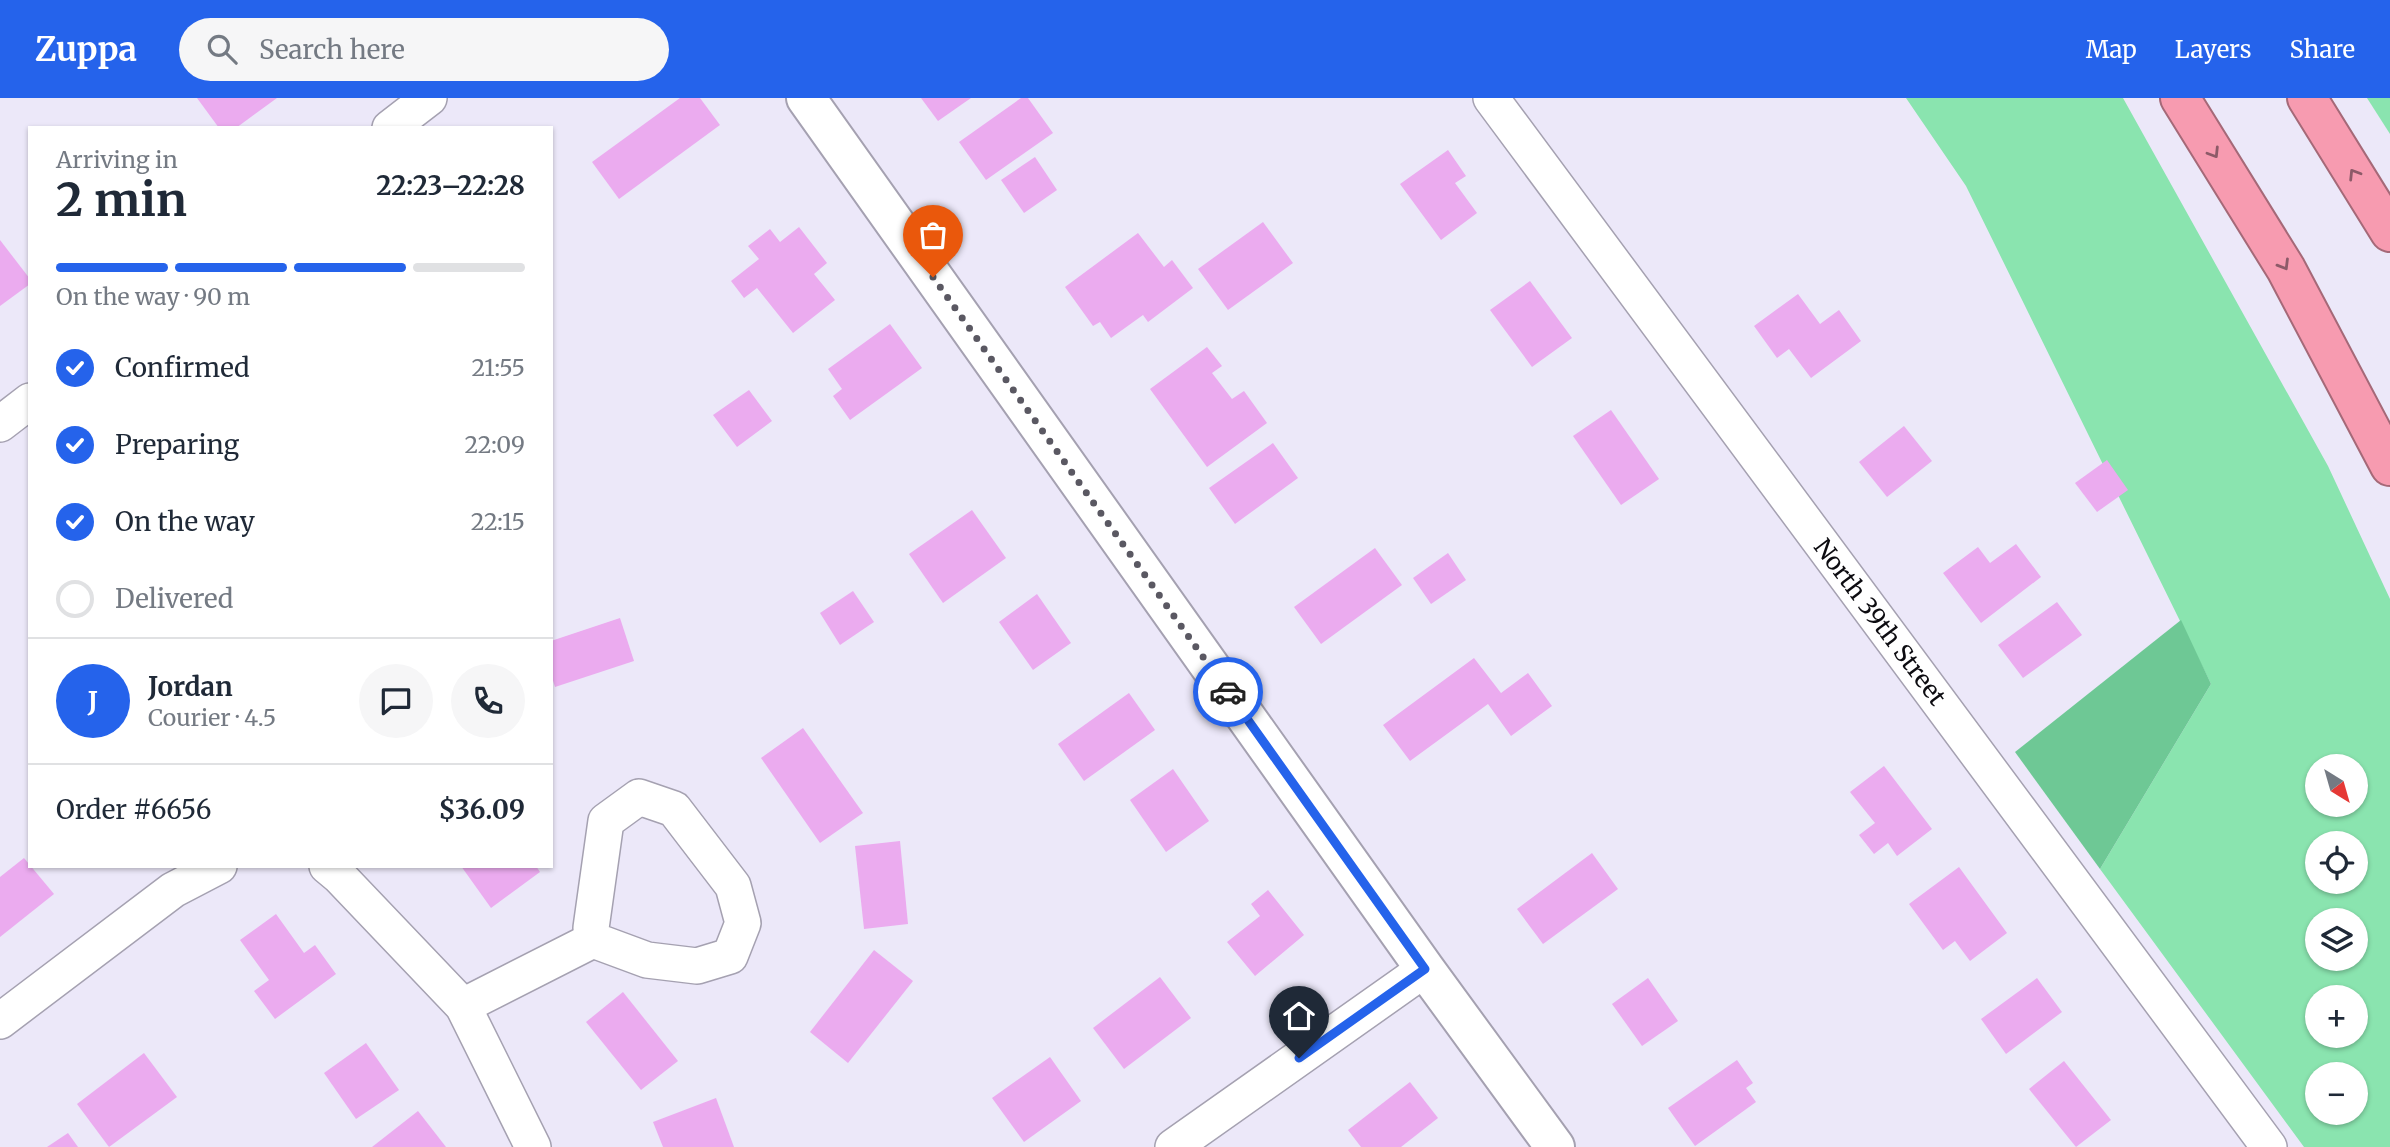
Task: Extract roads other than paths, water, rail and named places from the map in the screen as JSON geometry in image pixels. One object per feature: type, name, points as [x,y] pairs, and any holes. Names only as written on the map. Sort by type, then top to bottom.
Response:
[{"type":"highway","points":[[2180,98],[2286,269],[2390,466]]},
{"type":"highway","points":[[2307,98],[2390,232]]},
{"type":"street","points":[[393,126],[429,98]]},
{"type":"street","points":[[806,98],[1425,969],[1555,1147]]},
{"type":"street","name":"North 39th Street","points":[[1491,98],[2269,1147]]},
{"type":"street","points":[[0,424],[28,403]]},
{"type":"street","points":[[463,1006],[593,940],[647,960],[660,962],[697,966],[730,956],[743,923],[733,886],[674,809],[639,797],[606,821],[591,928],[593,940]]},
{"type":"street","points":[[0,1021],[173,890],[215,868]]},
{"type":"street","points":[[330,868],[463,1006],[533,1147]]},
{"type":"street","points":[[1173,1147],[1425,969]]}]
